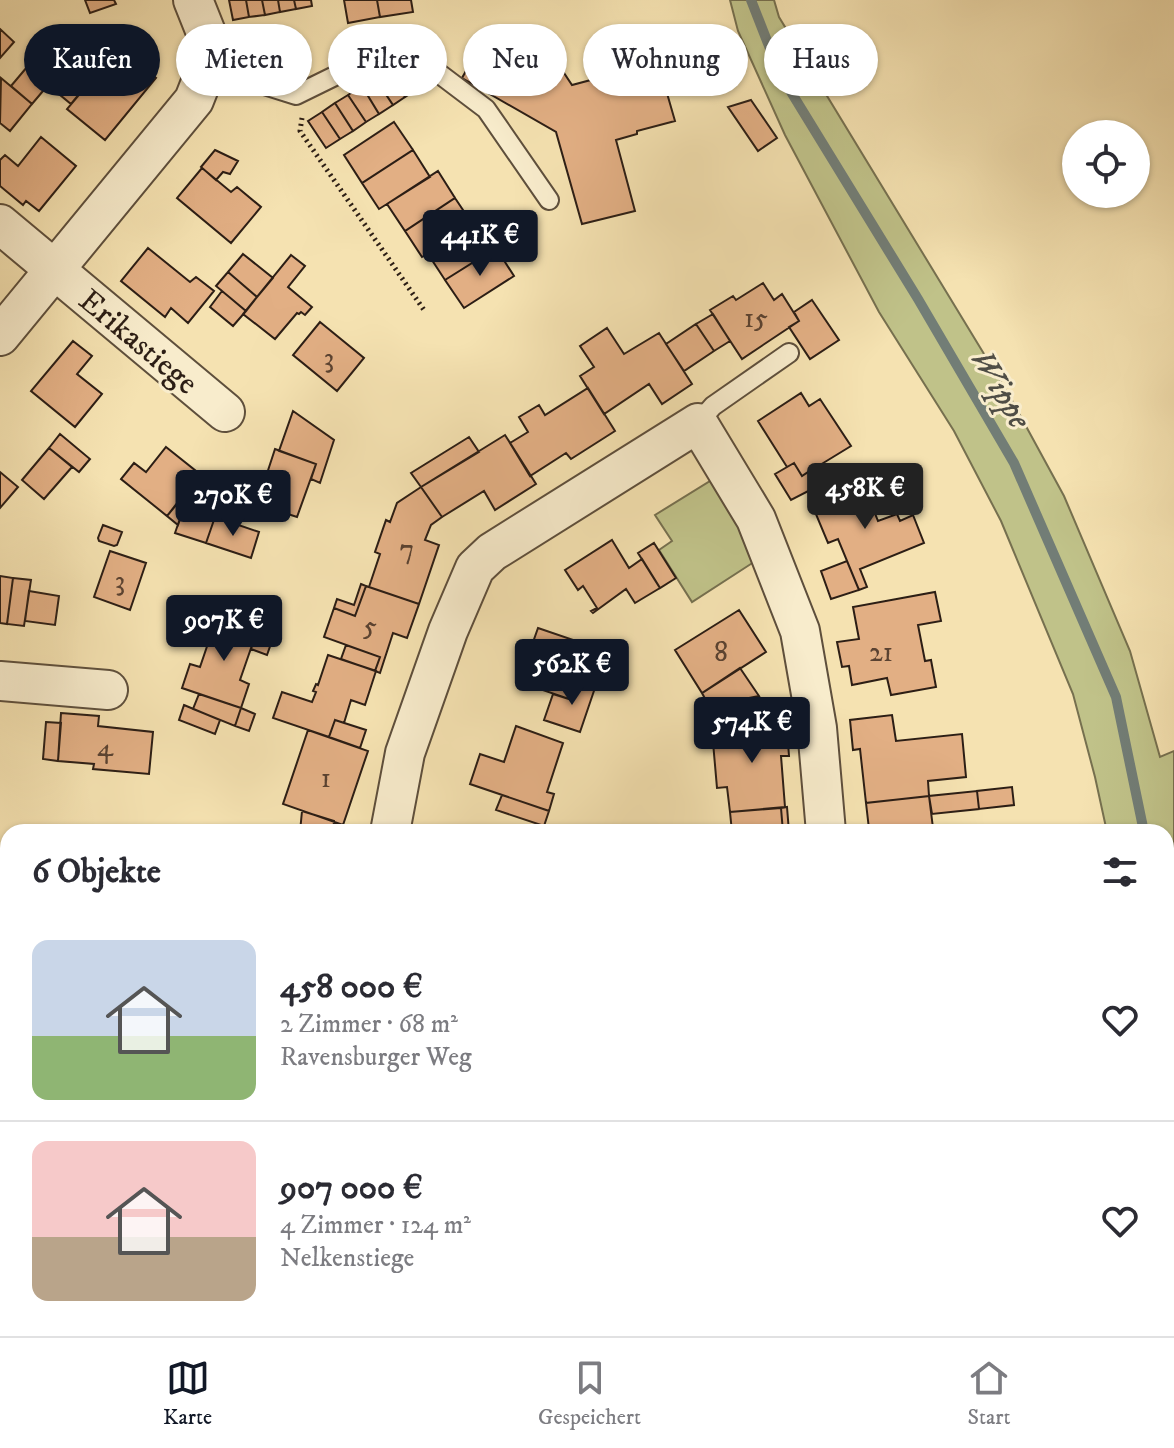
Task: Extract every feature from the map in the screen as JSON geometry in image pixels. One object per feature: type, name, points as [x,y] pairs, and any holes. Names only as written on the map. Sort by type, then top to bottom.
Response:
[{"type":"street","points":[[193,0],[203,24]]},
{"type":"street","points":[[0,336],[196,96]]},
{"type":"street","name":"Erikastiege","points":[[0,224],[225,412]]},
{"type":"street","points":[[392,824],[405,753],[448,631],[475,568],[492,552],[698,423],[756,519],[800,631],[817,728],[825,824]]},
{"type":"street","points":[[0,681],[108,690]]},
{"type":"lane","points":[[312,87],[400,44],[486,109],[549,200]]},
{"type":"lane","points":[[698,423],[713,406],[789,353]]},
{"type":"path","points":[[296,96],[303,115],[300,131],[424,310]]},
{"type":"green space","points":[[730,0],[774,0],[783,24],[764,24],[764,89],[748,53],[748,24],[736,24]]},
{"type":"green space","points":[[767,96],[827,96],[1009,395],[1064,496],[1130,651],[1160,757],[1174,751],[1174,824],[1105,824],[1073,694],[1001,521],[954,431],[879,312]]},
{"type":"green space","points":[[715,478],[757,560],[692,602],[659,550],[672,541],[655,515]]},
{"type":"building","points":[[85,0],[114,0],[116,4],[90,13]]},
{"type":"building","points":[[229,0],[246,0],[249,17],[233,20]]},
{"type":"building","points":[[246,0],[262,0],[265,15],[249,17]]},
{"type":"building","points":[[262,0],[278,0],[280,12],[265,15]]},
{"type":"building","points":[[278,0],[294,0],[296,9],[280,12]]},
{"type":"building","points":[[294,0],[311,0],[312,6],[296,9]]},
{"type":"building","points":[[344,0],[377,0],[380,17],[348,23]]},
{"type":"building","points":[[377,0],[411,0],[413,12],[380,17]]},
{"type":"building","points":[[0,29],[14,42],[0,58]]},
{"type":"building","points":[[24,71],[24,96],[39,96],[32,104],[11,86]]},
{"type":"building","points":[[1,78],[32,104],[10,131],[0,123]]},
{"type":"building","points":[[567,78],[572,85],[583,82],[583,96],[668,96],[675,121],[616,140],[635,211],[582,224],[556,132],[493,96],[567,96]]},
{"type":"building","points":[[61,96],[78,96],[71,104]]},
{"type":"building","points":[[78,96],[141,96],[105,140],[67,109]]},
{"type":"building","points":[[349,96],[368,96],[379,114],[366,122]]},
{"type":"building","points":[[349,96],[366,122],[353,131],[335,103]]},
{"type":"building","points":[[368,96],[387,96],[393,105],[379,114]]},
{"type":"building","points":[[387,96],[404,96],[405,97],[393,105]]},
{"type":"building","points":[[751,100],[777,138],[758,151],[728,107]]},
{"type":"building","points":[[335,103],[353,131],[340,139],[322,112]]},
{"type":"building","points":[[322,112],[340,139],[326,148],[308,121]]},
{"type":"building","points":[[394,122],[413,150],[362,183],[344,155]]},
{"type":"building","points":[[41,137],[76,166],[39,211],[26,201],[23,205],[0,186],[0,160],[5,155],[18,166]]},
{"type":"building","points":[[215,150],[238,161],[230,174],[223,172],[216,180],[201,167]]},
{"type":"building","points":[[413,150],[430,177],[379,209],[362,183]]},
{"type":"building","points":[[202,168],[231,192],[237,187],[261,207],[231,243],[177,198]]},
{"type":"building","points":[[438,171],[455,198],[405,231],[387,204]]},
{"type":"building","points":[[455,198],[473,225],[422,257],[405,231]]},
{"type":"building","points":[[479,221],[496,248],[445,280],[428,254]]},
{"type":"building","points":[[148,248],[190,282],[196,277],[214,291],[188,323],[171,308],[165,317],[121,281]]},
{"type":"building","points":[[496,248],[514,276],[464,308],[445,280]]},
{"type":"building","points":[[243,254],[273,278],[257,297],[228,272]]},
{"type":"building","points":[[291,255],[305,266],[288,287],[312,307],[305,315],[297,313],[275,339],[243,314]]},
{"type":"building","points":[[228,272],[257,297],[246,311],[216,286]]},
{"type":"building","points":[[763,283],[774,300],[782,294],[799,321],[742,359],[710,310],[733,296],[736,300]]},
{"type":"building","points":[[222,291],[246,311],[233,326],[210,307]]},
{"type":"building","points":[[812,300],[839,340],[810,359],[789,327],[799,321],[794,312]]},
{"type":"building","points":[[713,314],[730,341],[714,351],[696,324]]},
{"type":"building","points":[[320,322],[364,358],[337,391],[293,355]]},
{"type":"building","points":[[696,324],[714,351],[684,371],[666,344]]},
{"type":"building","points":[[607,328],[624,354],[659,333],[692,384],[662,404],[649,384],[604,414],[580,376],[594,367],[580,346]]},
{"type":"building","points":[[73,341],[92,356],[77,374],[102,394],[75,427],[31,391]]},
{"type":"building","points":[[588,388],[615,431],[571,459],[566,453],[530,476],[510,443],[528,432],[519,417],[539,405],[545,415]]},
{"type":"building","points":[[801,393],[809,406],[820,399],[851,446],[802,476],[794,463],[787,467],[758,421]]},
{"type":"building","points":[[293,411],[334,440],[320,483],[311,479],[316,464],[279,451]]},
{"type":"building","points":[[60,434],[90,459],[79,472],[49,448]]},
{"type":"building","points":[[505,435],[536,484],[495,510],[484,491],[442,517],[421,487]]},
{"type":"building","points":[[469,437],[479,452],[421,487],[411,473]]},
{"type":"building","points":[[166,447],[201,475],[167,516],[121,479],[134,463],[146,472]]},
{"type":"building","points":[[49,448],[72,467],[44,499],[22,480]]},
{"type":"building","points":[[275,449],[316,464],[297,517],[257,504]]},
{"type":"building","points":[[794,463],[802,476],[811,470],[820,485],[791,500],[775,474]]},
{"type":"building","points":[[0,472],[18,487],[0,508]]},
{"type":"building","points":[[864,486],[878,521],[897,514],[900,521],[913,515],[924,543],[860,569],[867,587],[859,590],[838,539],[828,543],[813,507]]},
{"type":"building","points":[[421,487],[442,517],[431,525],[425,540],[439,545],[419,604],[369,587],[380,554],[375,552],[386,520],[390,522],[397,503]]},
{"type":"building","points":[[178,502],[184,507],[178,525],[167,516]]},
{"type":"building","points":[[184,507],[215,517],[206,543],[175,533]]},
{"type":"building","points":[[215,517],[259,532],[251,558],[206,543]]},
{"type":"building","points":[[103,525],[122,532],[117,545],[99,541]]},
{"type":"building","points":[[612,540],[629,568],[642,559],[660,588],[635,603],[626,589],[593,613],[591,611],[597,608],[583,586],[578,590],[565,570]]},
{"type":"building","points":[[654,543],[676,578],[660,588],[638,553]]},
{"type":"building","points":[[110,551],[146,563],[130,610],[94,597]]},
{"type":"building","points":[[847,561],[859,590],[831,599],[821,571]]},
{"type":"building","points":[[0,576],[13,578],[7,624],[0,623]]},
{"type":"building","points":[[13,578],[31,580],[24,626],[7,624]]},
{"type":"building","points":[[361,584],[366,586],[355,616],[334,608],[337,599],[354,605]]},
{"type":"building","points":[[366,586],[419,604],[407,638],[393,633],[380,673],[375,671],[380,657],[324,637],[334,608],[355,616]]},
{"type":"building","points":[[29,591],[59,596],[55,625],[25,621]]},
{"type":"building","points":[[935,592],[941,621],[918,625],[925,661],[931,660],[936,687],[891,695],[887,678],[852,685],[849,666],[842,667],[837,642],[859,639],[853,607]]},
{"type":"building","points":[[739,610],[766,652],[702,693],[675,650]]},
{"type":"building","points":[[218,614],[258,628],[240,680],[249,684],[241,708],[182,688],[190,664],[200,667]]},
{"type":"building","points":[[538,628],[591,646],[572,700],[519,682]]},
{"type":"building","points":[[258,629],[274,635],[267,655],[251,649]]},
{"type":"building","points":[[346,645],[380,657],[375,671],[341,659]]},
{"type":"building","points":[[328,655],[376,671],[365,705],[351,700],[344,723],[335,720],[329,737],[273,718],[282,692],[312,702],[316,692],[313,691]]},
{"type":"building","points":[[740,668],[759,696],[709,706],[702,693]]},
{"type":"building","points":[[581,677],[597,682],[580,732],[544,720],[553,694],[572,700]]},
{"type":"building","points":[[199,694],[241,708],[235,726],[193,709]]},
{"type":"building","points":[[184,705],[220,720],[215,734],[179,720]]},
{"type":"building","points":[[241,708],[255,714],[249,731],[235,726]]},
{"type":"building","points":[[61,713],[99,716],[98,726],[153,732],[149,774],[93,769],[94,764],[58,761]]},
{"type":"building","points":[[892,715],[896,741],[962,734],[966,777],[928,781],[929,796],[866,803],[860,749],[853,750],[850,720]]},
{"type":"building","points":[[786,717],[789,756],[781,756],[785,807],[730,812],[727,787],[717,788],[713,742],[720,741],[719,729],[722,725],[743,723],[744,739],[760,737],[759,719]]},
{"type":"building","points":[[335,720],[366,730],[360,748],[329,737]]},
{"type":"building","points":[[46,722],[61,723],[58,761],[43,759]]},
{"type":"building","points":[[516,726],[563,743],[547,792],[554,794],[549,811],[470,784],[480,754],[504,762]]},
{"type":"building","points":[[308,730],[368,751],[343,824],[283,804]]},
{"type":"building","points":[[1012,787],[1014,805],[979,809],[977,791]]},
{"type":"building","points":[[977,791],[979,809],[932,814],[929,796]]},
{"type":"building","points":[[502,795],[549,811],[545,824],[538,824],[496,810]]},
{"type":"building","points":[[929,796],[932,824],[868,824],[866,803]]},
{"type":"building","points":[[787,807],[788,824],[782,824],[781,808]]},
{"type":"building","points":[[781,808],[782,824],[731,824],[730,812]]},
{"type":"building","points":[[302,811],[334,821],[334,824],[301,824]]},
{"type":"waterway","name":"Wippe","points":[[751,0],[780,74],[1014,463],[1116,697],[1142,824]]}]
